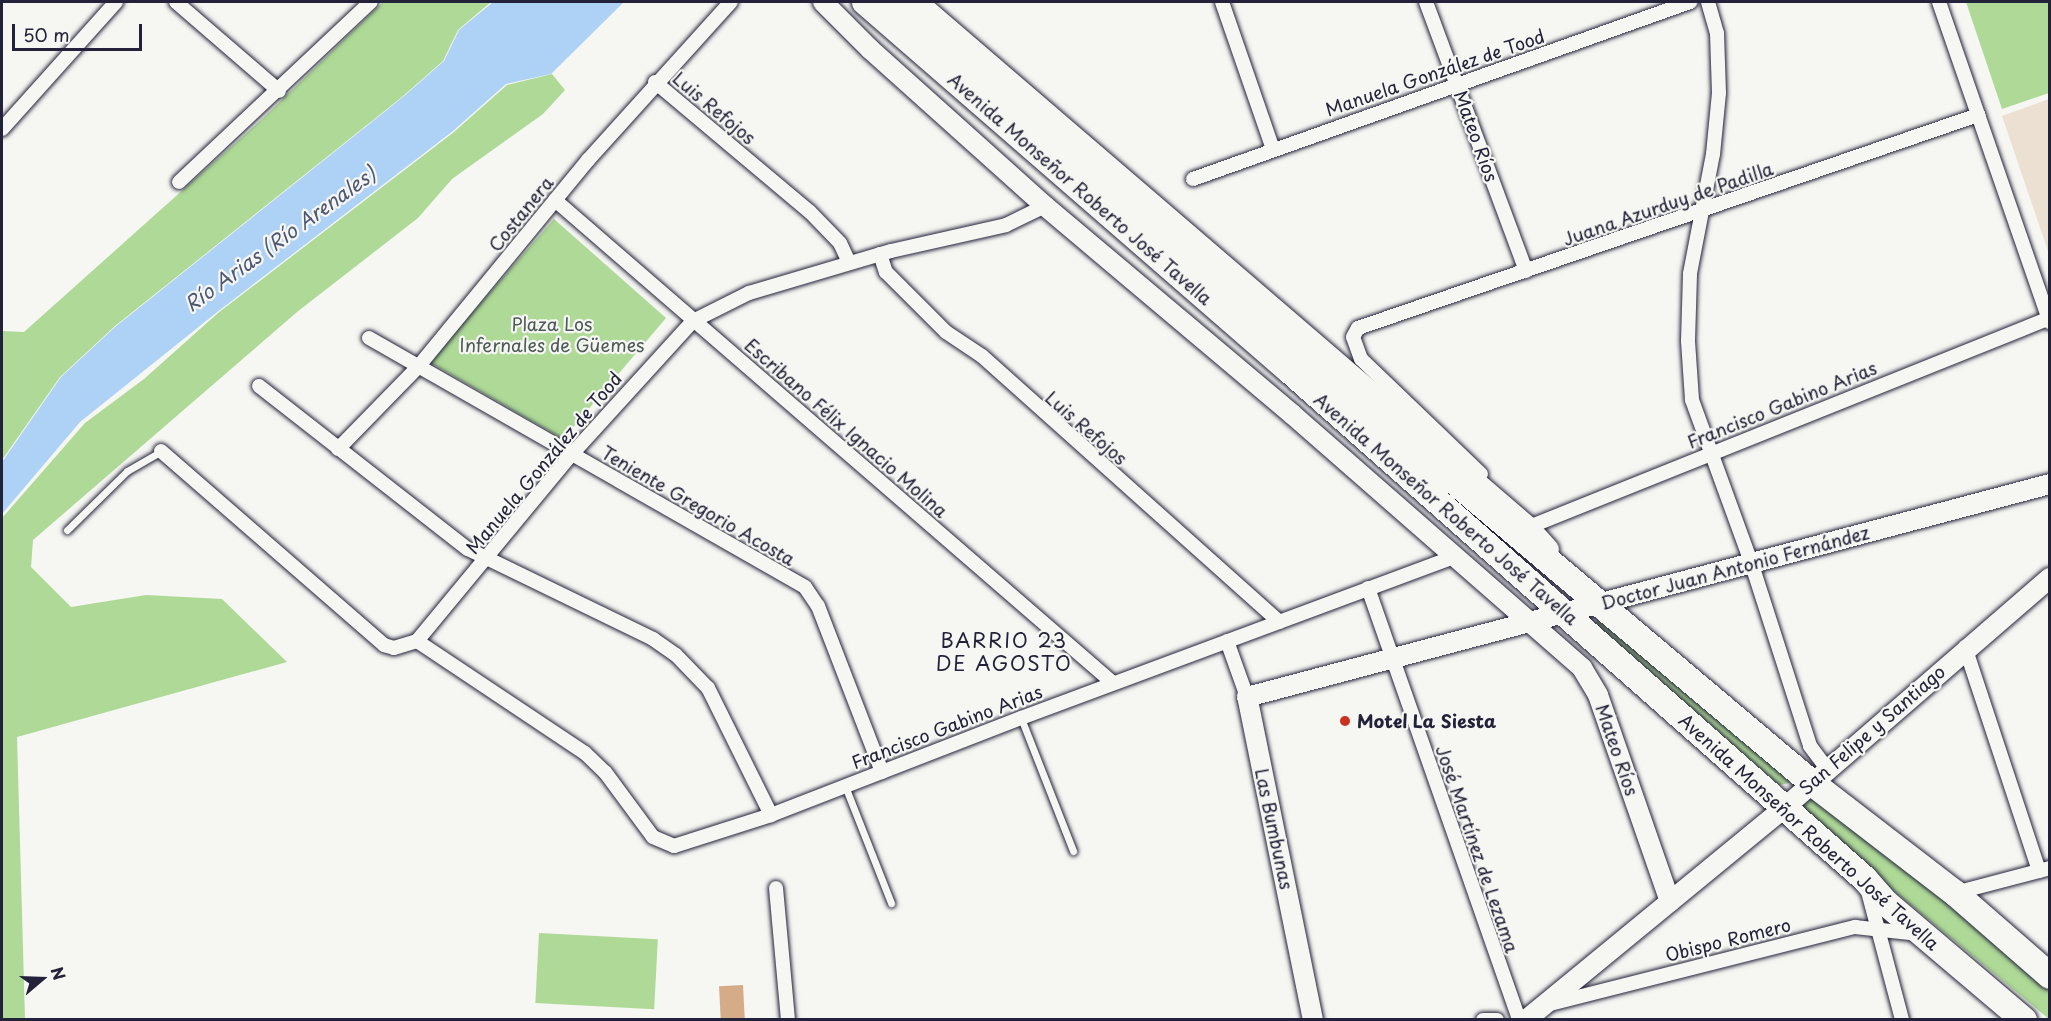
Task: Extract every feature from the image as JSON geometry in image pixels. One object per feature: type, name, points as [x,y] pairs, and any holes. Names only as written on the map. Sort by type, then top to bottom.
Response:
[{"type":"highway","name":"Avenida Monseñor Roberto José Tavella","points":[[865,2],[1565,614],[1783,809],[1865,879],[1924,936],[2024,1020]]},
{"type":"highway","name":"Avenida Monseñor Roberto José Tavella","points":[[894,2],[1101,183],[1600,604],[1820,777],[2049,976]]},
{"type":"street","points":[[2,129],[116,2]]},
{"type":"street","points":[[176,2],[279,90]]},
{"type":"street","points":[[179,182],[371,2]]},
{"type":"street","name":"Costanera","points":[[338,449],[418,367],[655,82],[732,2]]},
{"type":"street","name":"Mateo Ríos","points":[[823,2],[870,49],[1045,206],[1457,556],[1528,623],[1582,668],[1592,681],[1670,902]]},
{"type":"street","points":[[918,2],[1529,527],[1600,604]]},
{"type":"street","points":[[1222,2],[1273,149]]},
{"type":"street","name":"Mateo Ríos","points":[[1426,2],[1526,271]]},
{"type":"street","name":"Manuela González de Tood","points":[[1192,179],[1690,2]]},
{"type":"street","points":[[1708,2],[1717,33],[1719,93],[1703,212],[1690,274],[1688,341],[1692,400],[1752,565],[1820,777]]},
{"type":"street","points":[[1939,2],[2049,319]]},
{"type":"street","name":"Luis Refojos","points":[[655,82],[810,212],[840,243],[849,262]]},
{"type":"street","name":"Juana Azurduy de Padilla","points":[[1529,527],[1484,477],[1361,359],[1353,337],[1368,323],[1703,212],[1978,115]]},
{"type":"street","name":"Escribano Félix Ignacio Molina","points":[[555,200],[1113,683]]},
{"type":"street","name":"Manuela González de Tood","points":[[417,641],[571,455],[693,321],[749,292],[849,262],[1006,225],[1045,206]]},
{"type":"street","name":"Luis Refojos","points":[[880,254],[886,272],[946,332],[982,356],[1279,622]]},
{"type":"street","name":"Francisco Gabino Arias","points":[[1529,527],[2049,319]]},
{"type":"street","name":"Teniente Gregorio Acosta","points":[[369,338],[805,587],[818,606],[882,772]]},
{"type":"street","points":[[259,386],[468,549],[653,639],[676,655],[708,688],[771,815]]},
{"type":"street","points":[[161,452],[384,645],[394,648],[417,641]]},
{"type":"street","name":"Doctor Juan Antonio Fernández","points":[[1247,696],[1390,657],[1752,565],[2049,484]]},
{"type":"street","name":"Francisco Gabino Arias","points":[[417,641],[595,761],[653,837],[668,846],[684,845],[771,815],[1113,683],[1457,556]]},
{"type":"street","name":"San Felipe y Santiago","points":[[1526,1020],[1783,809],[1965,647],[2049,578]]},
{"type":"street","name":"José Martínez de Lezama","points":[[1368,588],[1390,657],[1519,1020]]},
{"type":"street","name":"Las Bumbunas","points":[[1227,641],[1247,696],[1313,1020]]},
{"type":"street","points":[[1954,893],[2044,869],[1965,647]]},
{"type":"street","points":[[1865,879],[1875,927],[1902,1020]]},
{"type":"street","points":[[776,888],[788,1020]]},
{"type":"street","name":"Obispo Romero","points":[[1542,1006],[1840,930],[1875,927],[1924,936]]},
{"type":"street","points":[[1483,1020],[1497,1020]]},
{"type":"lane","points":[[67,530],[127,471],[161,452]]},
{"type":"lane","points":[[1021,718],[1073,852]]},
{"type":"lane","points":[[845,786],[891,903]]},
{"type":"shaded area","points":[[2050,99],[2049,254],[2002,116]]},
{"type":"green space","points":[[383,2],[491,2],[458,30],[443,61],[402,97],[115,326],[60,377],[2,460],[2,331],[24,332],[260,121]]},
{"type":"green space","points":[[1966,2],[2049,2],[2049,93],[2002,109]]},
{"type":"green space","points":[[552,74],[565,90],[543,114],[452,179],[418,218],[297,312],[33,540],[31,567],[71,607],[146,595],[222,599],[287,662],[17,737],[25,1019],[2,1019],[2,518],[85,423],[144,379],[218,313],[454,132],[507,85]]},
{"type":"green space","name":"Plaza Los Infernales de Güemes","points":[[554,219],[666,318],[563,439],[429,362]]},
{"type":"green space","points":[[1598,618],[1791,781],[1779,785],[1594,625]]},
{"type":"green space","points":[[1813,790],[2049,987],[2049,1019],[1803,816],[1799,798]]},
{"type":"green space","points":[[539,933],[658,939],[654,1009],[535,1003]]},
{"type":"water","name":"Río Arias (Río Arenales)","points":[[493,2],[624,2],[551,74],[506,84],[453,131],[216,313],[80,422],[2,514],[2,462],[61,377],[115,327],[403,97],[444,61],[459,30]]},
{"type":"building","points":[[743,985],[745,1020],[721,1020],[719,986]]},
{"type":"place","name":"Motel La Siesta","points":[[1345,721]]},
{"type":"district","name":"BARRIO 23 DE AGOSTO","points":[[1004,652]]}]
